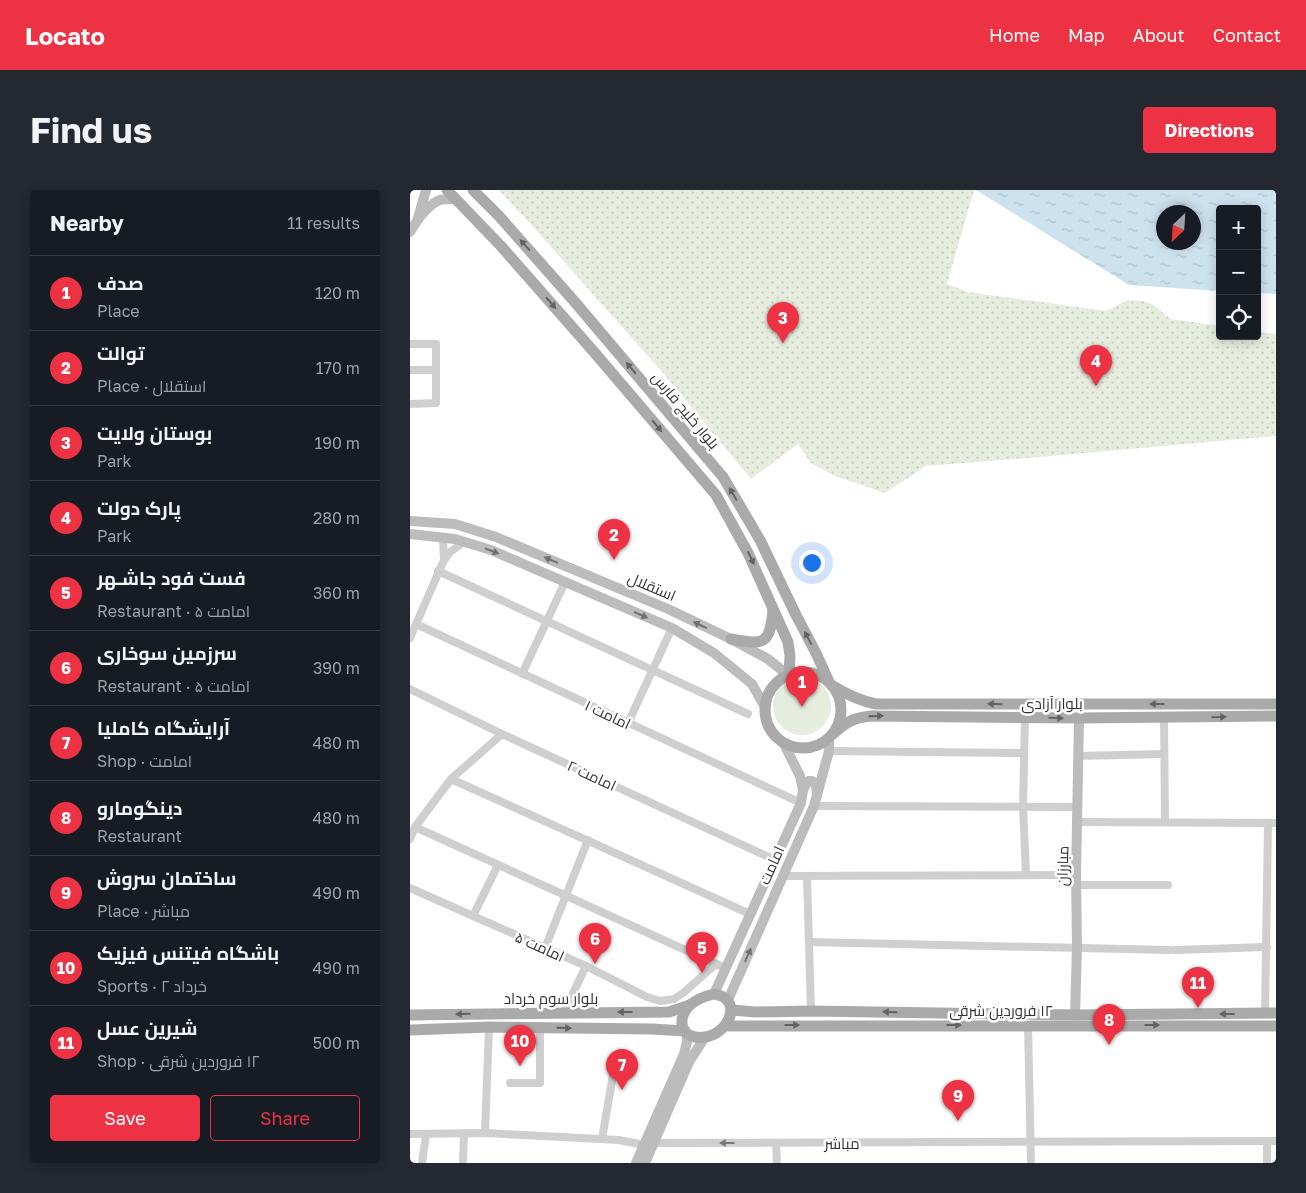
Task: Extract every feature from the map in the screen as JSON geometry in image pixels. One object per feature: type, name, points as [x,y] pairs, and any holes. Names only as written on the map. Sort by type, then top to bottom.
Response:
[{"type":"main road","points":[[447,190],[500,245],[716,495],[748,553],[788,642],[790,656],[789,674]]},
{"type":"main road","name":"بلوار خلیج فارس","points":[[474,190],[574,301],[722,477],[760,540],[831,684]]},
{"type":"main road","points":[[731,639],[757,642],[767,638],[772,626],[774,608]]},
{"type":"main road","points":[[810,672],[831,684],[839,697],[841,710],[839,723],[831,736],[822,744],[803,748],[793,747],[784,744],[771,732],[764,707],[768,693],[780,679],[789,674],[810,672]]},
{"type":"main road","name":"بلوار آزادی","points":[[831,684],[865,702],[876,704],[1276,704]]},
{"type":"main road","name":"بلوار آزادی","points":[[831,736],[850,720],[871,716],[1079,718],[1276,716]]},
{"type":"main road","points":[[714,994],[722,996],[729,1005],[726,1026],[717,1032],[705,1037],[692,1037],[682,1028],[684,1012],[690,1004],[700,998],[714,994]]},
{"type":"main road","name":"بلوار سوم خرداد","points":[[410,1015],[669,1012],[690,1004]]},
{"type":"main road","name":"١٢ فروردین شرقی","points":[[729,1005],[756,1012],[811,1011],[1074,1015],[1271,1013]]},
{"type":"main road","points":[[648,1012],[653,1014],[656,1019],[656,1024],[652,1029]]},
{"type":"main road","points":[[756,1012],[750,1015],[748,1019],[758,1025]]},
{"type":"main road","name":"١٢ فروردین شرقی","points":[[726,1026],[1276,1026]]},
{"type":"main road","name":"بلوار سوم خرداد","points":[[410,1030],[540,1027],[652,1029],[686,1033]]},
{"type":"street","points":[[418,219],[426,190]]},
{"type":"street","points":[[410,232],[418,219],[430,206],[445,199],[456,199]]},
{"type":"street","points":[[410,344],[436,344],[436,403],[410,404]]},
{"type":"street","points":[[410,370],[436,370]]},
{"type":"street","name":"استقلال","points":[[410,520],[455,524],[496,537],[668,610],[731,639],[768,659],[789,674]]},
{"type":"street","name":"استقلال","points":[[410,534],[456,539],[491,550],[672,628],[714,653],[752,684],[764,707]]},
{"type":"street","points":[[443,537],[444,560]]},
{"type":"street","points":[[410,638],[444,560],[450,552],[464,542]]},
{"type":"street","points":[[438,571],[748,714]]},
{"type":"street","points":[[522,674],[565,582]]},
{"type":"street","name":"امامت ۱","points":[[416,624],[801,803]]},
{"type":"street","points":[[628,723],[672,628]]},
{"type":"street","name":"امامت ۲","points":[[410,689],[502,734],[775,860]]},
{"type":"street","points":[[1025,717],[1023,807],[1026,875]]},
{"type":"street","name":"مبارزان","points":[[1074,1015],[1077,947],[1076,880],[1079,718]]},
{"type":"street","points":[[1164,718],[1165,822]]},
{"type":"street","points":[[410,839],[415,827],[452,779],[502,734]]},
{"type":"street","name":"امامت","points":[[729,1005],[816,801],[831,736]]},
{"type":"street","name":"امامت","points":[[714,994],[721,966],[750,914],[801,803],[803,790],[800,776],[784,744]]},
{"type":"street","points":[[829,751],[1024,753]]},
{"type":"street","points":[[1078,756],[1164,754]]},
{"type":"street","points":[[452,779],[750,914]]},
{"type":"street","points":[[803,790],[808,782],[812,781],[816,784],[816,801],[1077,807]]},
{"type":"street","points":[[1078,822],[1272,823],[1267,924],[1271,1013]]},
{"type":"street","points":[[415,827],[721,966]]},
{"type":"street","points":[[545,948],[588,840]]},
{"type":"street","points":[[473,916],[498,865]]},
{"type":"street","points":[[783,876],[1026,875],[1168,885]]},
{"type":"street","points":[[807,876],[811,1011]]},
{"type":"street","name":"امامت ۵","points":[[410,888],[586,966],[647,997],[660,1001],[674,999],[721,966]]},
{"type":"street","points":[[1267,924],[1276,924]]},
{"type":"street","points":[[808,942],[1172,950],[1267,947]]},
{"type":"street","points":[[564,1012],[586,966]]},
{"type":"street","points":[[1028,1025],[1030,1163]]},
{"type":"street","points":[[485,1133],[488,1027]]},
{"type":"street","points":[[510,1083],[540,1083],[540,1027]]},
{"type":"street","points":[[644,1163],[648,1144],[684,1054],[687,1042],[686,1033]]},
{"type":"street","points":[[636,1163],[648,1144],[688,1062],[705,1037]]},
{"type":"street","points":[[602,1139],[613,1075]]},
{"type":"street","points":[[463,1163],[464,1133]]},
{"type":"street","name":"مباشر","points":[[410,1134],[485,1133],[620,1140],[648,1144],[1276,1141]]},
{"type":"street","points":[[422,1163],[426,1135]]},
{"type":"street","points":[[1267,1141],[1267,1163]]},
{"type":"street","points":[[776,1143],[777,1163]]},
{"type":"shaded area","points":[[499,190],[974,190],[947,284],[968,292],[1106,311],[1128,300],[1143,301],[1152,304],[1171,319],[1216,325],[1216,340],[1261,340],[1261,332],[1276,334],[1276,436],[926,466],[885,493],[835,476],[811,463],[798,444],[751,479],[663,373]]},
{"type":"shaded area","points":[[796,677],[808,677],[823,685],[831,700],[831,712],[823,727],[808,735],[796,735],[781,727],[773,712],[773,700],[781,685]]},
{"type":"water","points":[[976,190],[1276,190],[1276,294],[1261,293],[1261,205],[1216,205],[1216,291],[1129,285]]},
{"type":"place","name":"بوستان ولایت","points":[[783,343]]},
{"type":"place","name":"پارک دولت","points":[[1096,386]]},
{"type":"place","name":"توالت","points":[[614,560]]},
{"type":"place","name":"صدف","points":[[802,707]]},
{"type":"place","name":"سرزمین سوخاری","points":[[595,964]]},
{"type":"place","name":"فست فود جاشـهر","points":[[702,973]]},
{"type":"place","name":"شیرین عسل","points":[[1198,1008]]},
{"type":"place","name":"دینگومارو","points":[[1109,1045]]},
{"type":"place","name":"باشگاه فیتنس فیزیک","points":[[520,1066]]},
{"type":"place","name":"آرایشگاه کاملیا","points":[[622,1090]]},
{"type":"place","name":"ساختمان سروش","points":[[958,1121]]}]
